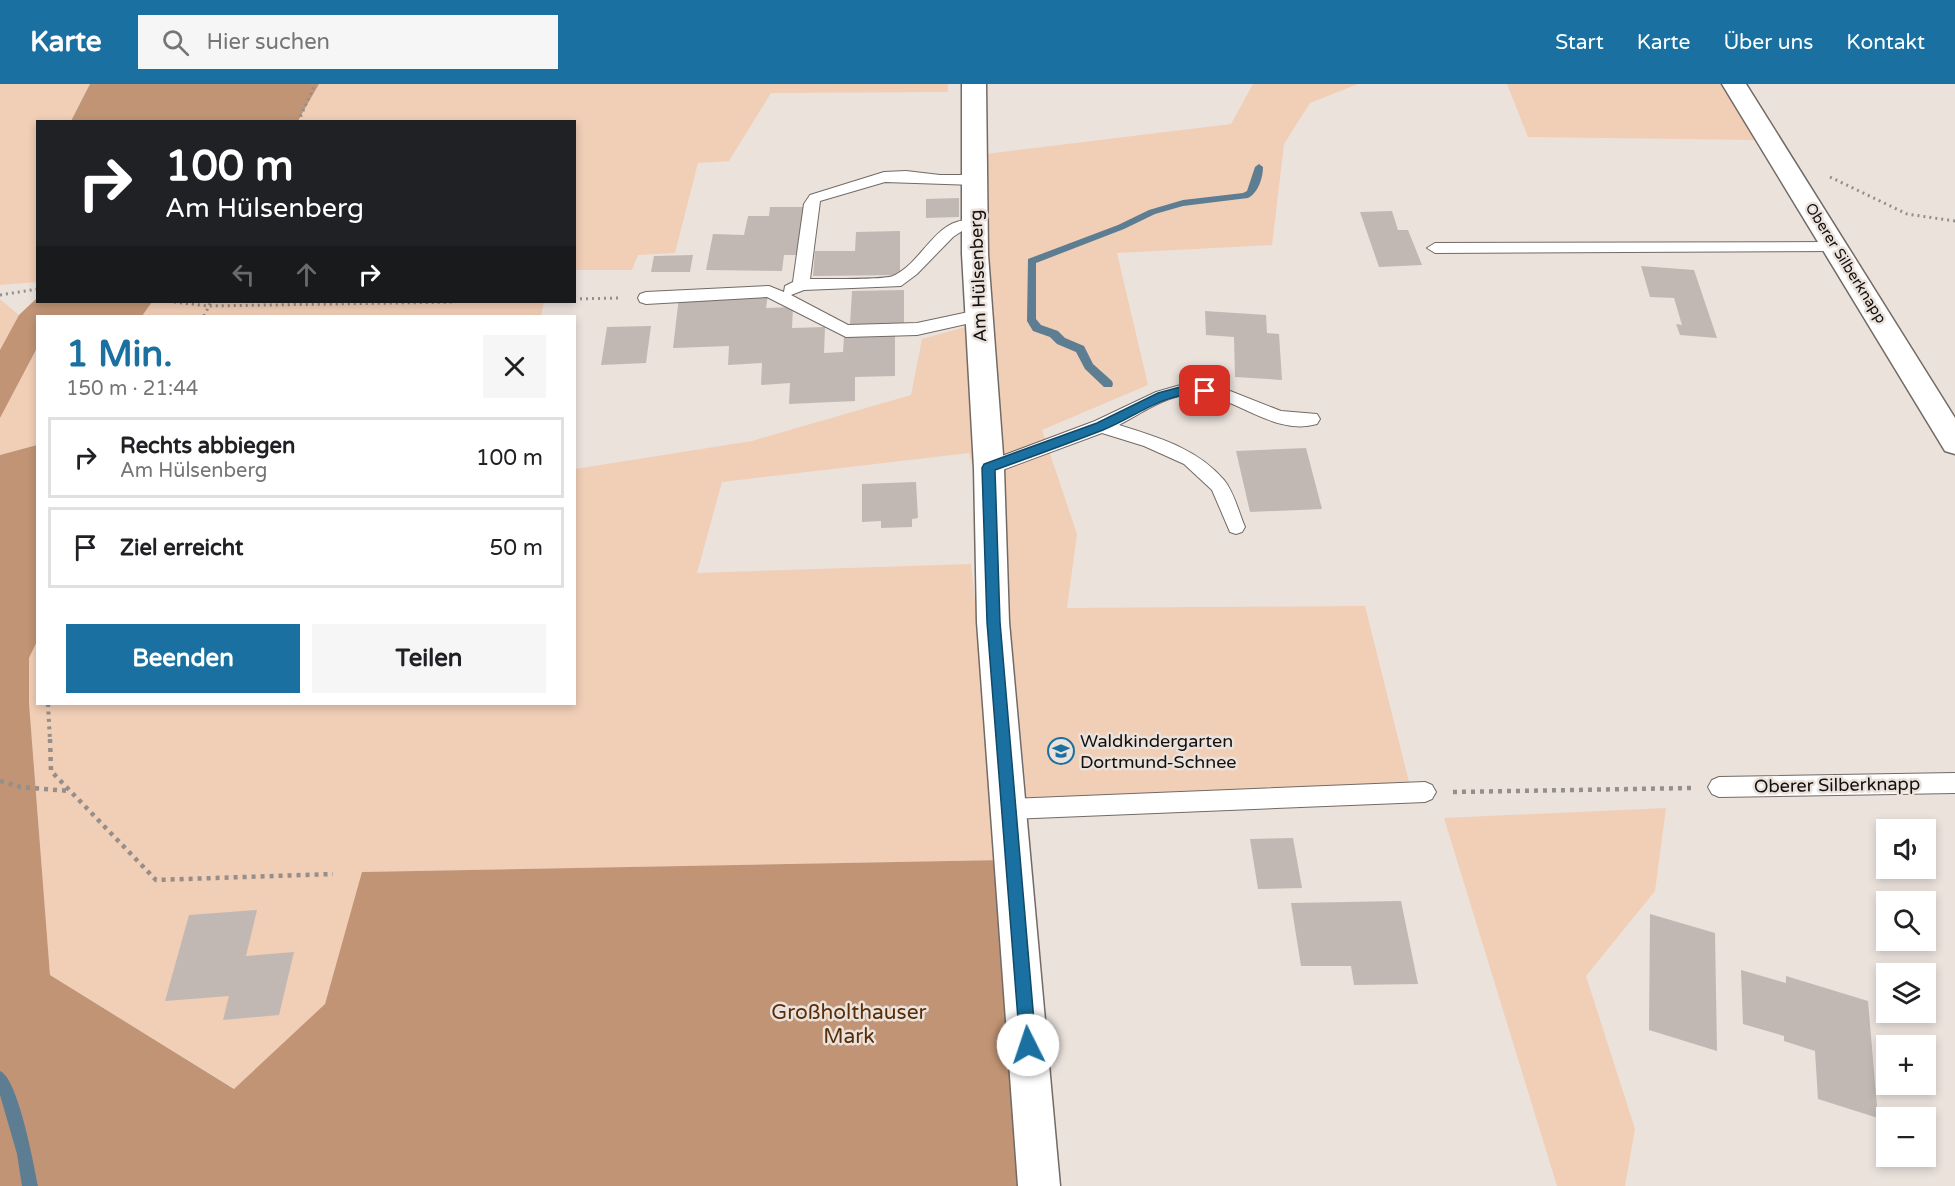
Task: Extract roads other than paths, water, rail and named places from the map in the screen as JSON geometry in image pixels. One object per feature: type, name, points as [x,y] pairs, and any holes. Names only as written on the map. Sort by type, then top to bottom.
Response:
[{"type":"street","name":"Am Hülsenberg","points":[[974,84],[978,316],[988,468],[993,622],[1039,1186]]},
{"type":"street","name":"Oberer Silberknapp","points":[[1734,84],[1955,443]]},
{"type":"lane","points":[[801,285],[811,204],[815,198],[884,177],[975,180]]},
{"type":"lane","points":[[777,295],[801,285],[895,282],[909,275],[941,239],[957,226],[975,226]]},
{"type":"lane","points":[[1435,248],[1837,248]]},
{"type":"lane","points":[[646,298],[770,291],[846,331],[917,329],[978,316]]},
{"type":"lane","points":[[988,468],[1101,426],[1162,396],[1191,388],[1219,393],[1280,417],[1311,419]]},
{"type":"lane","points":[[1101,426],[1150,441],[1190,459],[1219,486],[1236,527]]},
{"type":"lane","name":"Oberer Silberknapp","points":[[1719,787],[1955,783]]},
{"type":"lane","points":[[1010,809],[1425,792]]},
{"type":"waterway","points":[[1108,384],[1089,366],[1080,349],[1061,341],[1054,334],[1037,328],[1031,319],[1031,261],[1121,227],[1152,212],[1183,203],[1245,196],[1251,193],[1259,167]]},
{"type":"waterway","points":[[0,1078],[5,1086],[25,1154],[30,1186]]},
{"type":"place","name":"Waldkindergarten Dortmund-Schnee","points":[[1061,751]]},
{"type":"park label","name":"Großholthauser Mark","points":[[849,1024]]}]
